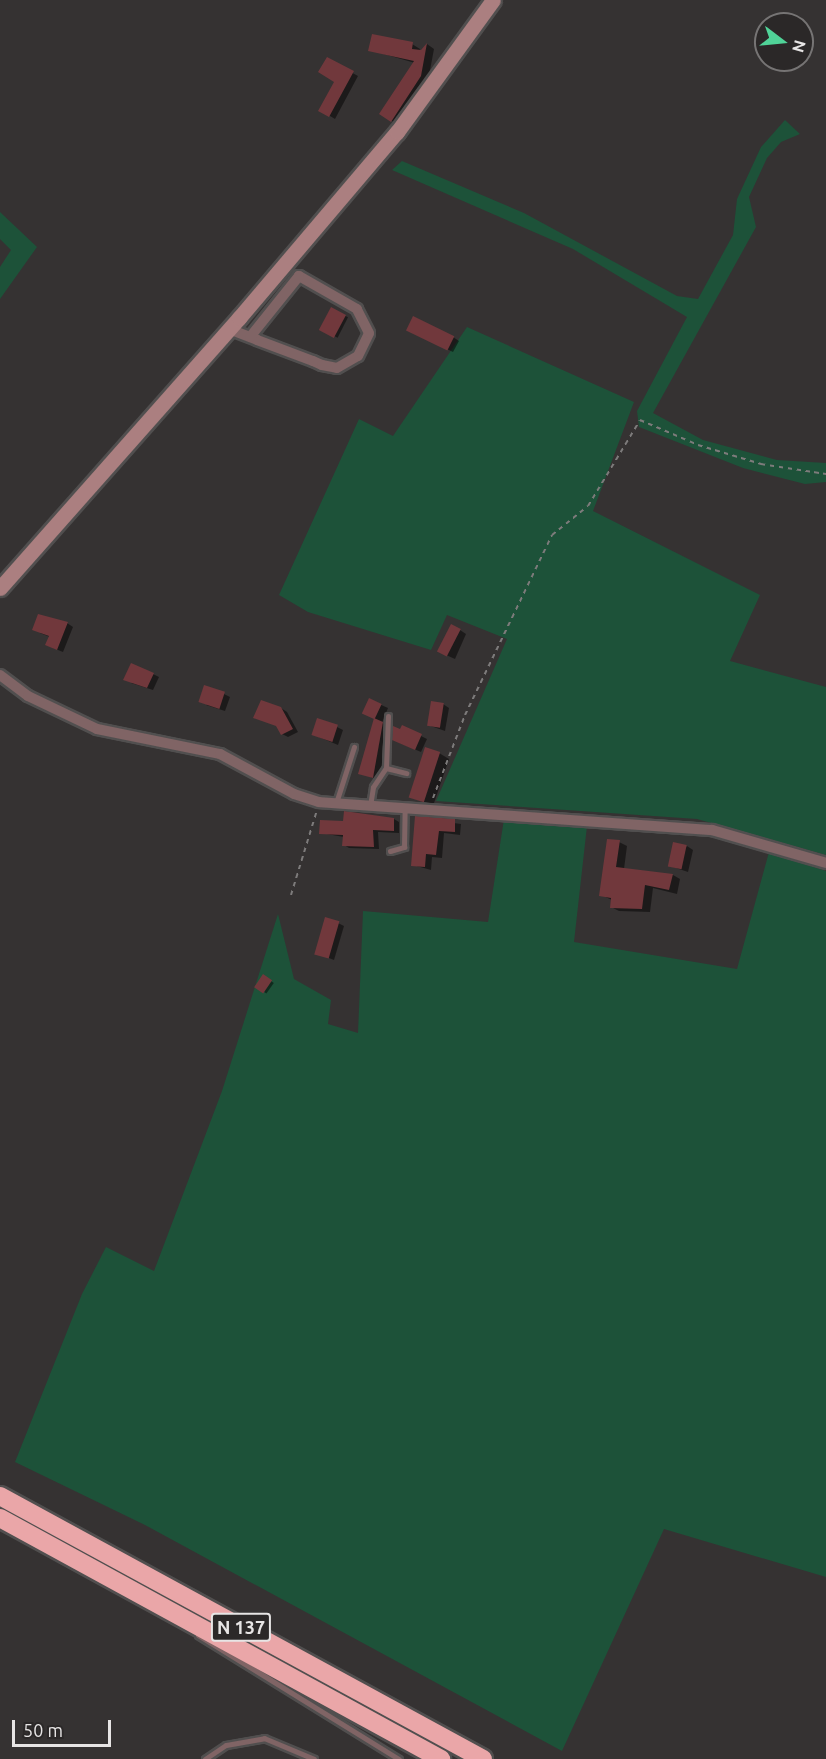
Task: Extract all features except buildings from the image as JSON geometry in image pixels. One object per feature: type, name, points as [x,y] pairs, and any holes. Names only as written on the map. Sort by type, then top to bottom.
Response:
[{"type":"highway","name":"N 137","points":[[0,1496],[483,1759]]},
{"type":"highway","name":"N 137","points":[[0,1518],[441,1759]]},
{"type":"street","points":[[0,588],[229,329],[397,132],[493,0]]},
{"type":"street","points":[[229,329],[250,337],[337,368],[358,356],[369,333],[357,309],[299,276],[250,337]]},
{"type":"street","points":[[0,675],[36,700],[97,729],[220,754],[294,794],[319,802],[712,830],[826,863]]},
{"type":"lane","points":[[370,806],[374,787],[386,768],[388,716]]},
{"type":"lane","points":[[336,803],[354,747]]},
{"type":"lane","points":[[386,768],[406,773]]},
{"type":"lane","points":[[390,850],[404,847],[405,808]]},
{"type":"lane","points":[[171,1612],[213,1648],[399,1759]]},
{"type":"lane","points":[[205,1759],[226,1745],[264,1738],[314,1759]]},
{"type":"path","points":[[429,810],[465,715],[552,535],[588,506],[640,420],[698,445],[761,464],[826,474]]},
{"type":"path","points":[[291,895],[319,802]]},
{"type":"green space","points":[[785,120],[800,134],[781,142],[767,158],[749,197],[756,227],[653,413],[703,440],[777,460],[826,463],[826,482],[805,484],[743,468],[639,427],[637,411],[687,317],[573,249],[392,170],[402,161],[524,213],[677,296],[698,299],[733,235],[737,199],[761,147]]},
{"type":"green space","points":[[0,212],[37,247],[0,299],[0,267],[11,250],[0,239]]},
{"type":"green space","points":[[467,327],[634,402],[593,511],[760,595],[730,661],[826,687],[826,855],[697,819],[436,801],[507,639],[447,615],[431,650],[308,612],[279,595],[359,419],[393,436]]},
{"type":"green space","points":[[504,819],[587,826],[574,942],[737,969],[769,852],[826,871],[826,1577],[664,1529],[562,1751],[145,1525],[15,1462],[82,1294],[106,1247],[154,1271],[222,1091],[278,914],[294,979],[331,1000],[328,1024],[358,1033],[363,911],[488,922]]}]
